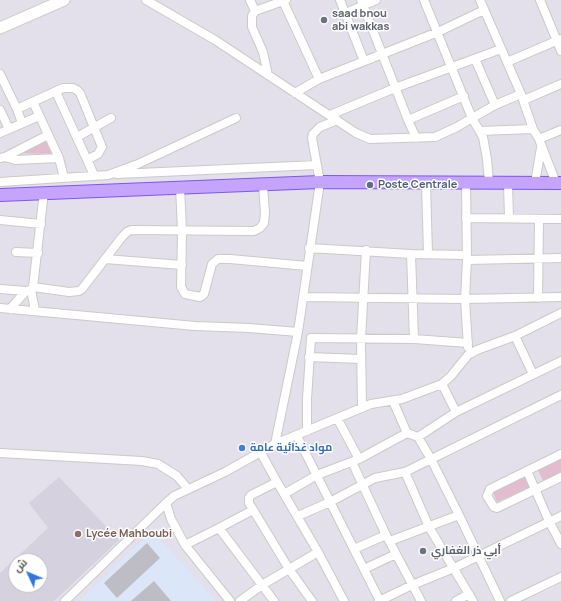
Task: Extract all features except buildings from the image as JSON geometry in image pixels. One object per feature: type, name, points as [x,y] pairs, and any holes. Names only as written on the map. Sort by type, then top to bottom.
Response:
[{"type":"main road","points":[[0,28],[64,0]]},
{"type":"main road","points":[[0,195],[44,192],[320,182],[558,183]]},
{"type":"street","points":[[146,0],[215,40],[360,135],[370,139],[435,138],[495,105],[561,84]]},
{"type":"street","points":[[250,0],[255,11]]},
{"type":"street","points":[[340,0],[364,61]]},
{"type":"street","points":[[346,13],[362,2],[376,0]]},
{"type":"street","points":[[424,0],[472,118],[480,131],[485,144],[489,182]]},
{"type":"street","points":[[480,0],[523,97],[533,129],[558,183]]},
{"type":"street","points":[[268,75],[263,52],[251,22],[252,16],[255,11],[285,1],[319,79]]},
{"type":"street","points":[[542,1],[559,40],[561,52]]},
{"type":"street","points":[[362,2],[416,138]]},
{"type":"street","points":[[295,93],[319,79],[438,32],[484,10]]},
{"type":"street","points":[[507,62],[559,40]]},
{"type":"street","points":[[330,115],[451,66],[501,49]]},
{"type":"street","points":[[475,59],[495,105]]},
{"type":"street","points":[[0,74],[22,123]]},
{"type":"street","points":[[9,129],[0,109],[33,102],[66,88],[73,88],[80,93],[102,147],[98,154],[87,160]]},
{"type":"street","points":[[56,92],[94,175]]},
{"type":"street","points":[[408,120],[464,96]]},
{"type":"street","points":[[33,102],[59,158],[64,178]]},
{"type":"street","points":[[0,133],[39,116]]},
{"type":"street","points":[[77,137],[111,118]]},
{"type":"street","points":[[108,175],[138,164],[236,118]]},
{"type":"street","points":[[275,444],[297,335],[320,182],[313,134],[320,127],[337,120]]},
{"type":"street","points":[[480,131],[533,129]]},
{"type":"street","points":[[540,143],[561,130]]},
{"type":"street","points":[[3,157],[48,135]]},
{"type":"street","points":[[535,183],[540,143]]},
{"type":"street","points":[[3,157],[15,160],[59,158]]},
{"type":"street","points":[[0,182],[94,175],[317,165]]},
{"type":"street","points":[[426,182],[428,254]]},
{"type":"street","points":[[466,182],[465,299],[468,355]]},
{"type":"street","points":[[508,183],[509,218]]},
{"type":"street","points":[[0,289],[30,289],[69,292],[79,291],[122,237],[131,230],[254,231],[260,228],[264,223],[265,213],[263,185]]},
{"type":"street","points":[[180,187],[182,230],[181,287],[183,292],[187,295],[202,296],[206,292],[212,264],[218,259],[307,266]]},
{"type":"street","points":[[34,310],[30,289],[38,253],[44,192]]},
{"type":"street","points":[[466,218],[539,220],[561,219]]},
{"type":"street","points":[[0,220],[41,224]]},
{"type":"street","points":[[538,298],[539,220]]},
{"type":"street","points":[[309,248],[366,250],[466,257],[539,259],[561,258]]},
{"type":"street","points":[[362,408],[362,297],[366,250]]},
{"type":"street","points":[[16,252],[38,253]]},
{"type":"street","points":[[412,254],[414,340]]},
{"type":"street","points":[[105,259],[182,264]]},
{"type":"street","points":[[10,309],[30,289]]},
{"type":"street","points":[[303,297],[465,299],[538,298],[561,296]]},
{"type":"street","points":[[0,308],[195,326],[249,328],[311,338],[414,340],[468,343]]},
{"type":"street","points":[[65,601],[174,496],[225,472],[275,444],[337,418],[371,404],[393,401],[418,394],[442,384],[451,376],[468,355],[514,336],[561,313]]},
{"type":"street","points":[[514,336],[533,374]]},
{"type":"street","points":[[307,431],[311,338]]},
{"type":"street","points":[[309,357],[361,359]]},
{"type":"street","points":[[418,437],[456,412],[561,360]]},
{"type":"street","points":[[442,384],[456,412]]},
{"type":"street","points":[[298,516],[330,502],[375,478],[405,472],[561,395]]},
{"type":"street","points":[[393,401],[407,433],[418,437],[431,460],[500,601]]},
{"type":"street","points":[[337,418],[356,460],[363,484],[388,538],[421,601]]},
{"type":"street","points":[[284,494],[317,475],[356,460],[407,433]]},
{"type":"street","points":[[297,436],[379,601],[412,585],[454,568],[478,555],[561,516]]},
{"type":"street","points":[[261,453],[298,516],[344,601]]},
{"type":"street","points":[[0,454],[142,461],[158,464],[177,476],[188,489]]},
{"type":"street","points":[[561,454],[490,489],[487,496],[494,507],[497,508],[561,477]]},
{"type":"street","points":[[527,471],[549,522],[561,544]]},
{"type":"street","points":[[405,472],[429,527],[471,598],[456,601]]},
{"type":"street","points":[[277,482],[250,497],[248,500],[289,569],[312,601]]},
{"type":"street","points":[[166,503],[171,519],[185,545],[230,601]]},
{"type":"street","points":[[185,545],[253,510]]},
{"type":"street","points":[[354,549],[429,527],[459,515]]},
{"type":"street","points":[[219,528],[274,601]]},
{"type":"street","points":[[240,601],[262,585],[318,552]]},
{"type":"street","points":[[364,569],[396,554]]},
{"type":"street","points":[[511,601],[561,577]]},
{"type":"shaded area","points":[[45,138],[54,154],[15,153]]},
{"type":"shaded area","points":[[561,457],[561,473],[543,481],[537,468]]},
{"type":"shaded area","points":[[526,474],[531,487],[497,502],[492,490]]},
{"type":"shaded area","name":"Lycée Mahboubi","points":[[59,477],[119,540],[54,601],[0,601],[0,573],[8,566],[8,593],[48,593],[48,553],[21,553],[48,528],[29,503]]},
{"type":"shaded area","points":[[152,531],[216,601],[80,601]]},
{"type":"place","name":"saad bnou abi wakkas","points":[[324,20]]},
{"type":"place","name":"Poste Centrale","points":[[370,185]]},
{"type":"place","name":"مواد غذائية عامة","points":[[242,448]]},
{"type":"place","name":"Lycée Mahboubi","points":[[78,534]]},
{"type":"place","name":"أبي ذر الغفاري","points":[[423,551]]}]
